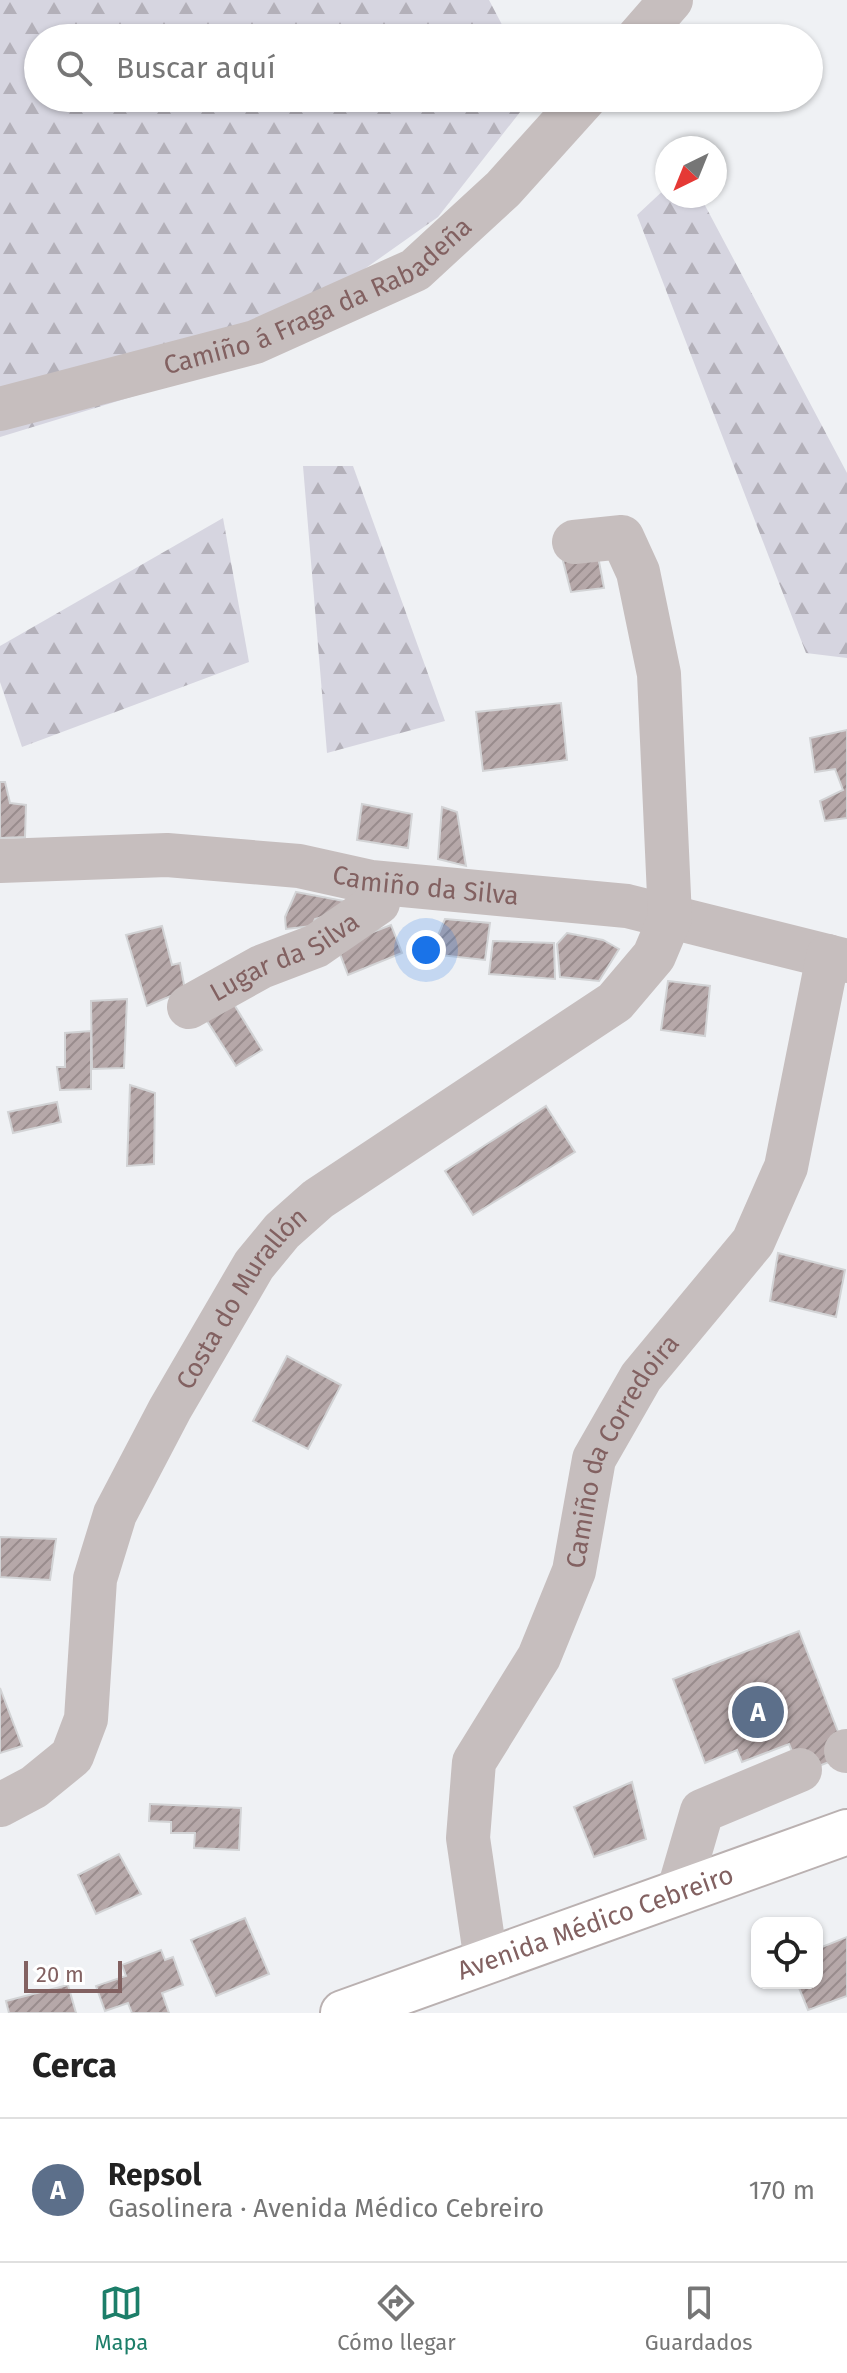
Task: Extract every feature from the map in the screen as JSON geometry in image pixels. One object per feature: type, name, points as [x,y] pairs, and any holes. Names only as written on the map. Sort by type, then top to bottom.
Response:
[{"type":"main road","name":"Avenida Médico Cebreiro","points":[[343,2013],[847,1832]]},
{"type":"street","points":[[650,24],[671,0]]},
{"type":"street","name":"Camiño á Fraga da Rabadeña","points":[[0,409],[255,342],[415,270],[503,189],[572,112]]},
{"type":"street","points":[[574,542],[622,537],[638,572],[659,674],[670,918]]},
{"type":"street","name":"Camiño da Silva","points":[[0,861],[167,855],[299,866],[371,882],[627,906],[838,958]]},
{"type":"street","name":"Lugar da Silva","points":[[299,866],[378,903],[560,924],[628,928],[670,918]]},
{"type":"street","name":"Lugar da Silva","points":[[189,1007],[261,967],[316,946],[378,903]]},
{"type":"street","name":"Costa do Murallón","points":[[0,1805],[34,1787],[72,1756],[86,1719],[95,1579],[115,1514],[170,1409],[254,1265],[282,1231],[318,1199],[615,1002],[654,956],[670,918]]},
{"type":"street","name":"Camiño da Corredoira","points":[[486,1961],[468,1838],[474,1762],[539,1657],[574,1571],[594,1459],[641,1377],[753,1242],[786,1167],[838,958]]},
{"type":"street","points":[[678,1893],[702,1811],[800,1770]]},
{"type":"green space","points":[[0,0],[489,0],[502,24],[24,24],[24,112],[520,112],[438,217],[223,369],[0,437]]},
{"type":"green space","points":[[655,198],[655,208],[706,208],[847,473],[847,658],[806,653],[637,215]]},
{"type":"green space","points":[[303,466],[353,466],[445,721],[327,753]]},
{"type":"green space","points":[[223,518],[249,662],[22,747],[0,682],[0,646]]},
{"type":"building","points":[[597,551],[604,588],[571,592],[562,557]]},
{"type":"building","points":[[561,703],[567,760],[483,771],[476,712]]},
{"type":"building","points":[[847,730],[847,818],[825,821],[820,801],[843,790],[835,769],[815,772],[810,738]]},
{"type":"building","points":[[0,782],[5,782],[10,803],[26,805],[25,837],[0,838]]},
{"type":"building","points":[[362,804],[412,814],[408,848],[357,840]]},
{"type":"building","points":[[442,807],[457,812],[466,866],[438,859]]},
{"type":"building","points":[[296,892],[349,902],[346,910],[315,919],[312,926],[286,929],[285,917]]},
{"type":"building","points":[[445,919],[490,923],[485,960],[430,954]]},
{"type":"building","points":[[391,925],[402,953],[348,975],[337,946]]},
{"type":"building","points":[[162,926],[172,965],[180,963],[185,990],[147,1006],[126,935]]},
{"type":"building","points":[[567,933],[603,940],[619,949],[599,981],[560,977],[557,944]]},
{"type":"building","points":[[493,941],[554,943],[555,979],[489,974]]},
{"type":"building","points":[[668,981],[710,986],[705,1036],[661,1030]]},
{"type":"building","points":[[227,993],[262,1050],[236,1066],[200,1010]]},
{"type":"building","points":[[127,999],[124,1068],[92,1069],[91,1001]]},
{"type":"building","points":[[91,1031],[91,1089],[60,1090],[57,1067],[65,1067],[65,1033]]},
{"type":"building","points":[[130,1085],[155,1093],[154,1164],[127,1166]]},
{"type":"building","points":[[57,1102],[61,1122],[13,1133],[8,1112]]},
{"type":"building","points":[[546,1106],[575,1152],[473,1215],[445,1171]]},
{"type":"building","points":[[778,1253],[845,1270],[836,1317],[770,1301]]},
{"type":"building","points":[[287,1356],[341,1385],[308,1449],[253,1421]]},
{"type":"building","points":[[0,1537],[56,1539],[50,1580],[0,1577]]},
{"type":"building","points":[[799,1631],[847,1755],[801,1773],[789,1744],[742,1762],[737,1750],[705,1763],[673,1679]]},
{"type":"building","points":[[0,1688],[22,1746],[0,1753]]},
{"type":"building","points":[[632,1782],[646,1839],[594,1857],[574,1807]]},
{"type":"building","points":[[150,1804],[241,1808],[239,1850],[194,1848],[195,1833],[171,1833],[171,1822],[149,1821]]},
{"type":"building","points":[[119,1854],[141,1894],[96,1914],[78,1875]]},
{"type":"building","points":[[245,1918],[269,1974],[216,1996],[191,1940]]},
{"type":"building","points":[[847,1937],[847,1996],[808,2010],[799,1989],[823,1989],[823,1947]]},
{"type":"building","points":[[161,1950],[165,1960],[173,1957],[183,1985],[162,1993],[169,2013],[132,2013],[128,2003],[105,2011],[96,1986],[126,1976],[122,1965]]},
{"type":"building","points":[[68,1985],[76,2013],[9,2013],[6,2001]]},
{"type":"place","name":"Repsol","points":[[758,1712]]}]
